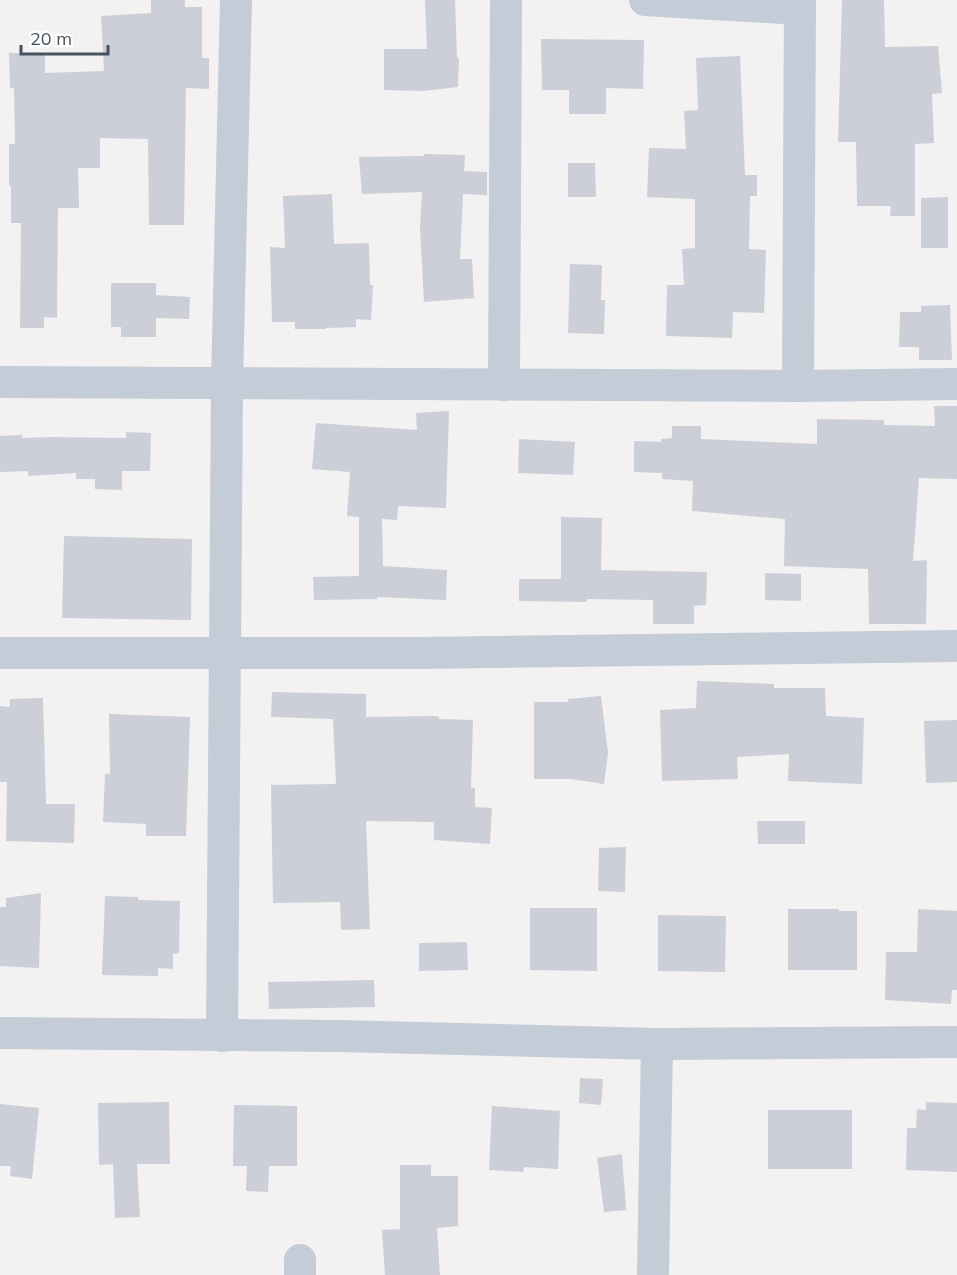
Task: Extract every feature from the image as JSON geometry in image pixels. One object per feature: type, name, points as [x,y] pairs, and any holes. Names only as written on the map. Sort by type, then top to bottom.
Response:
[{"type":"street","points":[[222,1036],[227,383],[236,0]]},
{"type":"street","points":[[504,385],[506,0]]},
{"type":"street","points":[[645,0],[800,4],[798,386]]},
{"type":"street","points":[[0,382],[798,386],[957,384]]},
{"type":"street","points":[[0,652],[226,654],[957,646]]},
{"type":"street","points":[[0,1033],[339,1036],[657,1044],[957,1042]]},
{"type":"street","points":[[653,1275],[657,1044]]},
{"type":"building","points":[[151,0],[185,0],[185,7],[202,7],[202,58],[209,58],[209,89],[186,88],[184,225],[149,225],[148,139],[100,138],[100,168],[78,168],[79,208],[58,208],[57,318],[44,317],[44,328],[20,328],[21,223],[11,223],[11,186],[9,186],[9,144],[15,144],[14,88],[10,88],[9,53],[45,53],[45,73],[104,71],[101,16],[151,13]]},
{"type":"building","points":[[425,0],[455,0],[457,58],[459,58],[458,87],[423,91],[384,90],[384,49],[427,49]]},
{"type":"building","points":[[842,0],[884,0],[885,47],[938,46],[942,93],[932,94],[934,143],[915,144],[915,216],[890,216],[891,206],[857,206],[856,142],[838,142]]},
{"type":"building","points":[[541,39],[644,40],[643,89],[606,88],[606,114],[569,114],[569,90],[542,90]]},
{"type":"building","points":[[740,56],[745,175],[757,175],[757,196],[750,196],[749,249],[766,250],[764,313],[733,312],[732,338],[666,336],[667,285],[684,285],[682,249],[695,248],[695,199],[647,197],[649,148],[686,149],[684,111],[698,110],[696,58]]},
{"type":"building","points":[[424,154],[465,155],[464,171],[487,172],[487,195],[463,194],[460,259],[472,259],[474,298],[424,302],[420,228],[422,192],[362,194],[359,157],[424,156]]},
{"type":"building","points":[[568,163],[595,163],[596,197],[568,197]]},
{"type":"building","points":[[332,194],[334,244],[369,243],[370,285],[373,285],[371,320],[356,319],[356,327],[326,329],[295,329],[295,322],[272,322],[270,247],[285,248],[283,196]]},
{"type":"building","points":[[948,197],[948,248],[921,248],[921,198]]},
{"type":"building","points":[[570,264],[602,265],[601,300],[605,300],[604,334],[568,333]]},
{"type":"building","points":[[111,283],[156,283],[156,295],[190,297],[189,319],[156,318],[156,337],[121,337],[121,327],[111,327]]},
{"type":"building","points":[[950,305],[952,360],[919,360],[919,347],[899,347],[900,312],[921,312],[921,306]]},
{"type":"building","points":[[934,406],[957,406],[957,479],[919,478],[913,561],[927,560],[926,624],[869,624],[868,569],[784,566],[785,519],[692,511],[693,481],[662,479],[662,473],[634,472],[634,441],[661,442],[661,439],[672,438],[672,426],[701,426],[701,439],[817,444],[817,419],[884,420],[884,425],[935,426]]},
{"type":"building","points":[[449,411],[446,508],[398,506],[397,520],[382,519],[383,566],[447,570],[446,600],[377,597],[377,599],[314,600],[313,577],[359,576],[359,517],[347,516],[350,472],[312,469],[316,423],[417,430],[416,413]]},
{"type":"building","points":[[126,432],[151,433],[150,471],[122,471],[122,490],[95,489],[95,479],[76,479],[76,473],[28,476],[28,471],[0,472],[0,436],[126,438]]},
{"type":"building","points":[[519,439],[575,442],[573,475],[518,473]]},
{"type":"building","points":[[561,517],[602,518],[601,570],[707,572],[706,605],[694,606],[694,624],[653,624],[653,600],[519,601],[519,579],[561,579]]},
{"type":"building","points":[[64,536],[192,539],[191,620],[62,618]]},
{"type":"building","points":[[765,573],[801,574],[801,601],[765,600]]},
{"type":"building","points":[[697,681],[774,684],[774,688],[825,688],[826,716],[864,718],[862,784],[788,781],[789,754],[737,757],[738,779],[662,781],[660,710],[696,708]]},
{"type":"building","points":[[272,692],[366,694],[366,717],[434,716],[439,719],[473,720],[471,788],[475,788],[475,807],[492,808],[490,844],[434,840],[434,822],[366,821],[370,929],[341,930],[340,902],[273,903],[271,785],[336,784],[333,719],[271,717]]},
{"type":"building","points":[[601,696],[608,753],[604,784],[571,779],[534,779],[534,702],[568,702],[568,699]]},
{"type":"building","points":[[43,698],[46,804],[75,804],[74,843],[6,841],[7,782],[0,782],[0,706],[10,707],[10,699]]},
{"type":"building","points":[[109,714],[190,717],[186,836],[146,836],[146,824],[103,822],[105,774],[110,774]]},
{"type":"building","points":[[957,720],[957,782],[926,783],[924,721]]},
{"type":"building","points":[[757,821],[805,821],[805,844],[758,844]]},
{"type":"building","points":[[626,847],[625,892],[598,891],[599,848]]},
{"type":"building","points":[[41,893],[39,968],[0,966],[0,907],[6,907],[6,898]]},
{"type":"building","points":[[105,896],[180,901],[179,953],[173,954],[173,969],[158,968],[158,976],[102,975]]},
{"type":"building","points":[[530,908],[597,908],[597,971],[530,970]]},
{"type":"building","points":[[788,909],[857,911],[857,970],[788,970]]},
{"type":"building","points":[[918,909],[957,911],[957,990],[952,990],[951,1004],[885,1000],[886,952],[917,952]]},
{"type":"building","points":[[658,915],[726,916],[725,972],[658,971]]},
{"type":"building","points":[[467,942],[468,970],[419,971],[419,943]]},
{"type":"building","points":[[374,980],[375,1007],[269,1009],[268,982]]},
{"type":"building","points":[[580,1078],[603,1079],[601,1105],[579,1103]]},
{"type":"building","points":[[169,1102],[170,1164],[137,1164],[140,1217],[115,1218],[113,1164],[99,1165],[98,1103]]},
{"type":"building","points":[[926,1102],[957,1103],[957,1172],[906,1170],[907,1128],[916,1128],[917,1109],[926,1110]]},
{"type":"building","points":[[0,1104],[39,1108],[32,1179],[10,1176],[11,1166],[0,1166]]},
{"type":"building","points":[[234,1105],[297,1106],[297,1166],[269,1166],[268,1192],[246,1191],[247,1166],[233,1166]]},
{"type":"building","points":[[492,1106],[560,1111],[558,1169],[524,1167],[523,1172],[489,1170]]},
{"type":"building","points":[[768,1110],[852,1110],[852,1169],[768,1169]]},
{"type":"building","points":[[622,1154],[626,1210],[604,1212],[597,1158]]},
{"type":"building","points":[[400,1165],[431,1165],[431,1176],[458,1176],[458,1226],[437,1228],[440,1275],[385,1275],[382,1230],[400,1229]]}]
